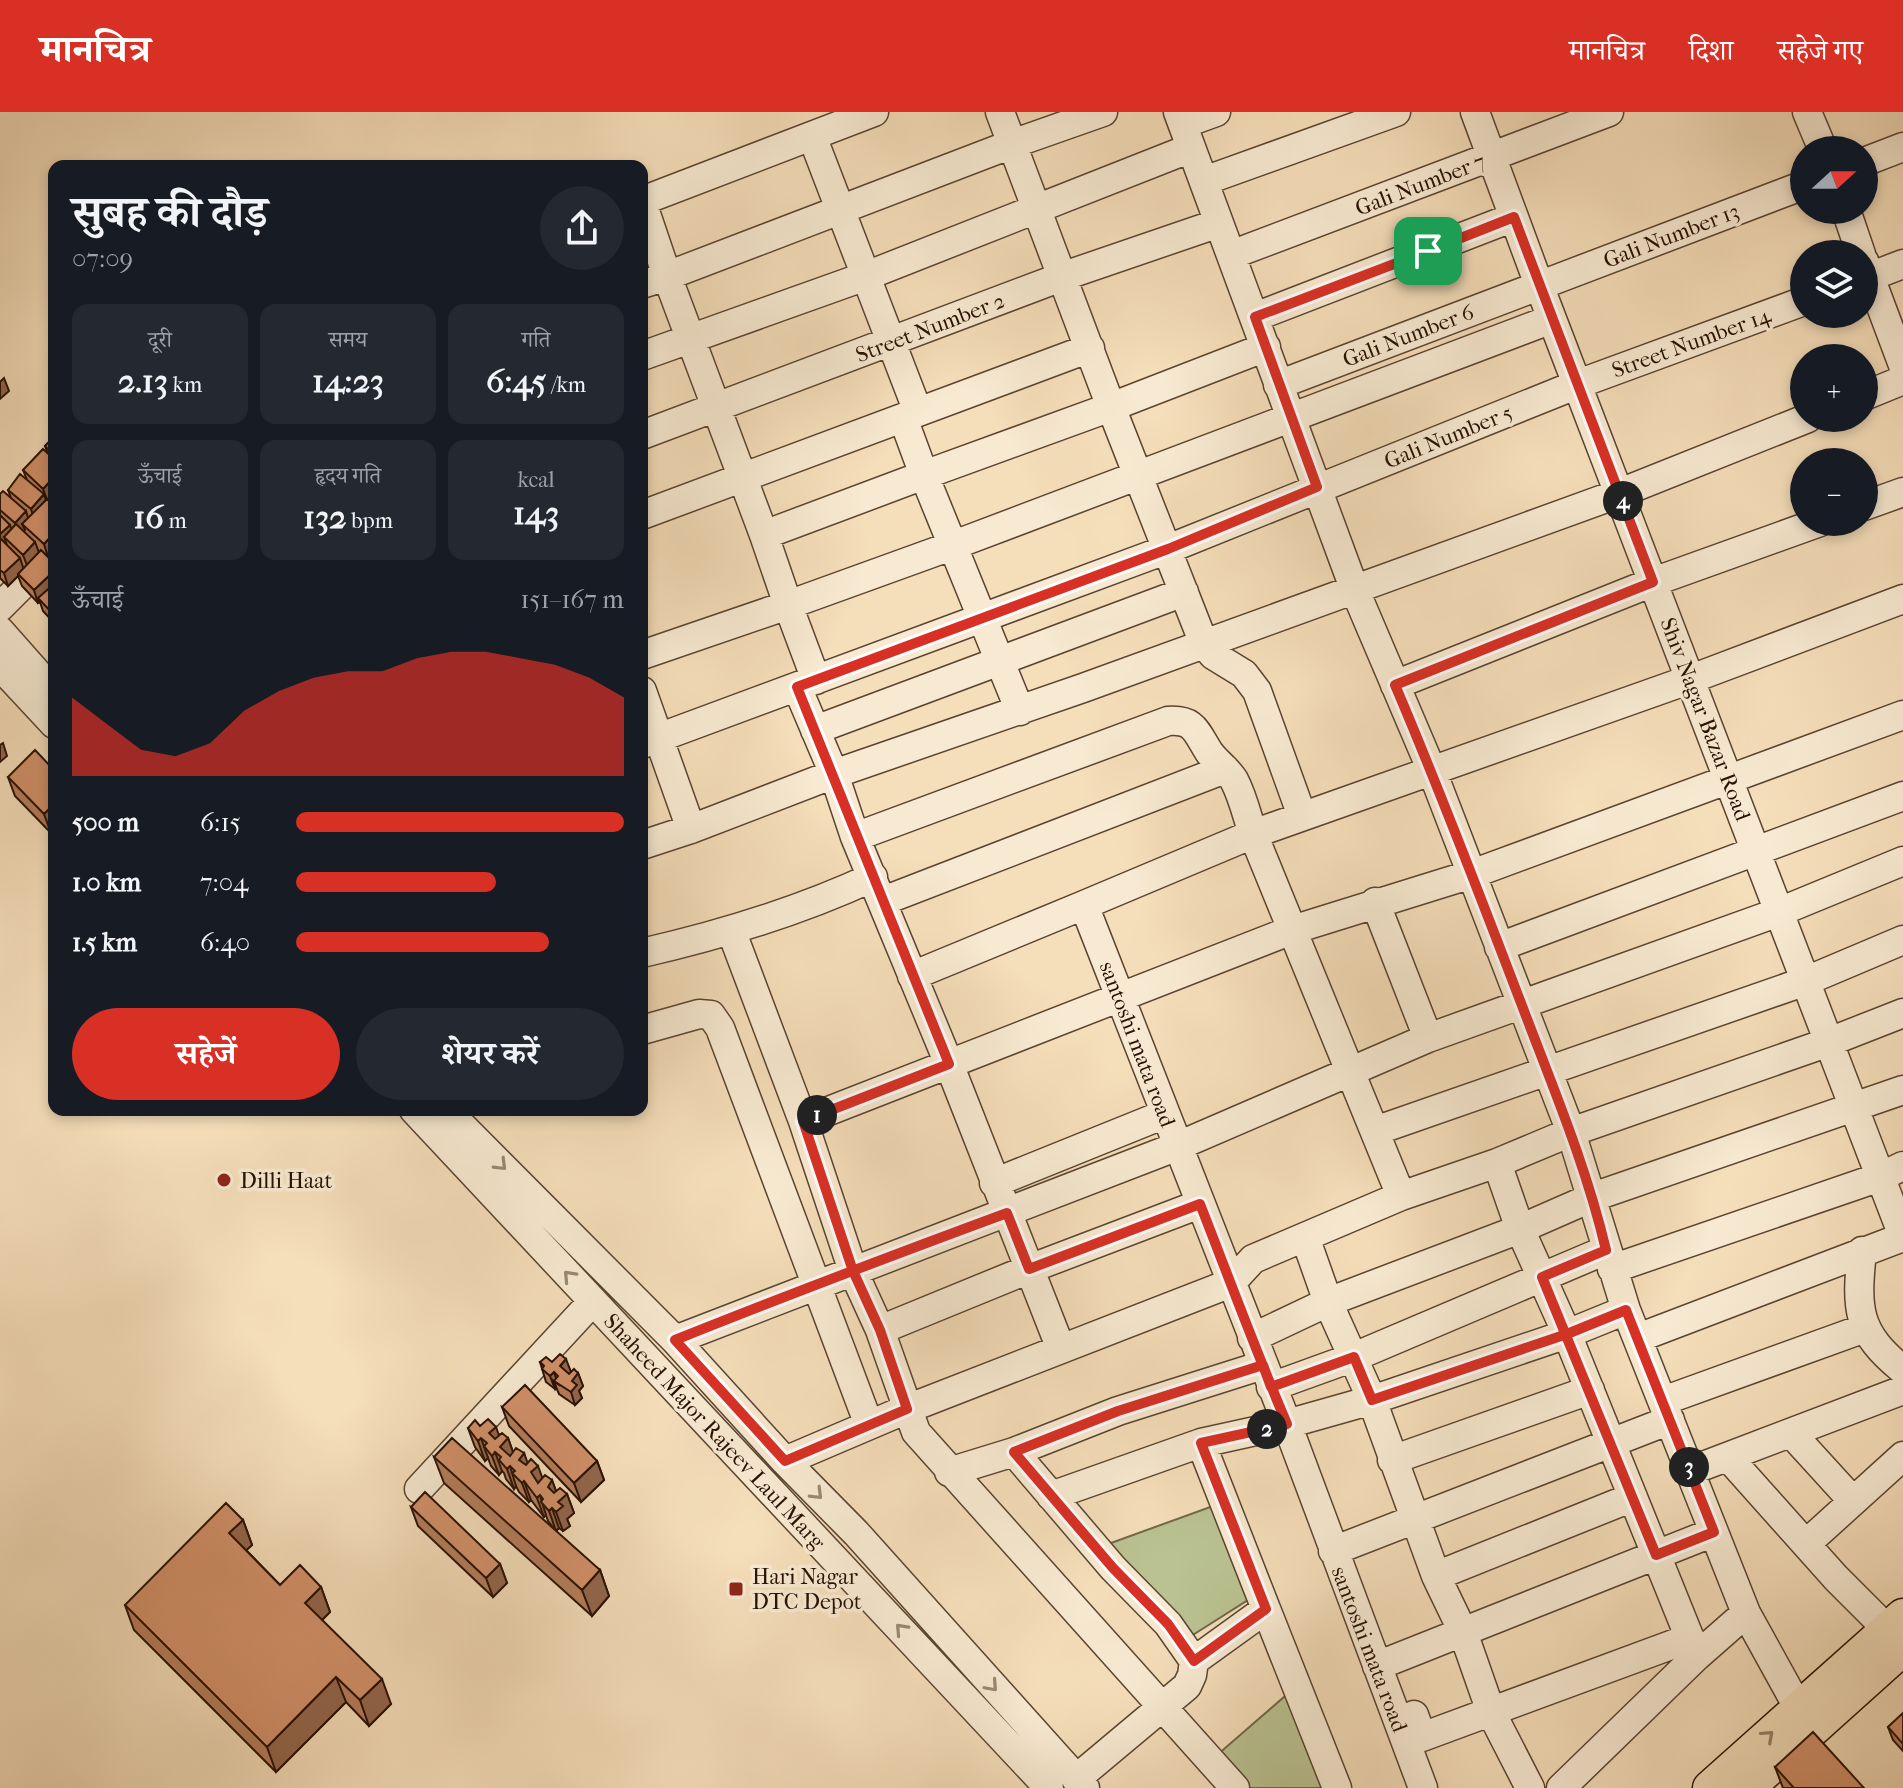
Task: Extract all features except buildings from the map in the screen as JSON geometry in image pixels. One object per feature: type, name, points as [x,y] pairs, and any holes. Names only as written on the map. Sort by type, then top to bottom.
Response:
[{"type":"main road","points":[[1710,1788],[1799,1709],[1898,1631]]},
{"type":"main road","points":[[1753,1786],[1898,1631]]},
{"type":"street","points":[[648,200],[874,112]]},
{"type":"street","points":[[1000,112],[1204,644],[1213,655],[1244,674],[1257,691],[1302,816]]},
{"type":"street","points":[[654,280],[1103,112]]},
{"type":"street","points":[[648,354],[866,276],[1038,210],[1216,112]]},
{"type":"street","points":[[1204,181],[1396,112]]},
{"type":"street","name":"Shiv Nagar Bazar Road","points":[[1475,112],[1854,1108],[1891,1171],[1903,1237]]},
{"type":"street","name":"Gali Number 7","points":[[1231,255],[1609,112]]},
{"type":"street","points":[[1807,112],[1817,136]]},
{"type":"street","points":[[1184,128],[1354,588],[1432,771],[1571,1132],[1626,1310],[1746,1613],[1799,1709]]},
{"type":"street","points":[[812,136],[891,342],[924,475],[1020,711]]},
{"type":"street","points":[[1878,157],[1903,147]]},
{"type":"street","name":"Gali Number 13","points":[[1539,285],[1790,190]]},
{"type":"street","points":[[1255,317],[1514,217]]},
{"type":"street","name":"Street Number 2","points":[[648,433],[1064,276],[1219,223]]},
{"type":"street","points":[[648,241],[654,280],[690,338],[788,605],[815,730],[1061,1349]]},
{"type":"street","points":[[1878,267],[1903,264]]},
{"type":"street","name":"Gali Number 6","points":[[1278,385],[1539,285]]},
{"type":"street","points":[[1878,301],[1903,365]]},
{"type":"street","name":"Street Number 14","points":[[1578,384],[1790,306]]},
{"type":"street","points":[[648,653],[954,545],[1552,319]]},
{"type":"street","points":[[764,535],[1266,347]]},
{"type":"street","points":[[648,513],[1090,348]]},
{"type":"street","points":[[1878,390],[1903,380]]},
{"type":"street","name":"Gali Number 5","points":[[650,741],[1168,549],[1578,384]]},
{"type":"street","points":[[648,843],[1620,493],[1790,425]]},
{"type":"street","points":[[1878,501],[1903,492]]},
{"type":"street","points":[[1395,685],[1653,582],[1790,533]]},
{"type":"street","points":[[0,607],[48,559]]},
{"type":"street","points":[[815,730],[1184,592]]},
{"type":"street","points":[[912,976],[1253,834],[1691,679],[1903,599]]},
{"type":"street","points":[[0,631],[48,685]]},
{"type":"street","points":[[27,660],[48,710]]},
{"type":"street","points":[[803,1121],[1292,930],[1472,874],[1903,715]]},
{"type":"street","points":[[855,837],[1168,721],[1182,720],[1191,724],[1239,791],[1253,834],[1401,1196]]},
{"type":"street","points":[[650,741],[691,829]]},
{"type":"street","points":[[648,951],[731,930],[832,896],[878,889],[1225,769]]},
{"type":"street","points":[[1499,947],[1903,796]]},
{"type":"street","points":[[675,1340],[1178,1146],[1428,1038],[1779,912],[1903,861]]},
{"type":"street","points":[[1375,902],[1428,1038]]},
{"type":"street","name":"santoshi mata road","points":[[1084,905],[1287,1424],[1423,1788]]},
{"type":"street","points":[[731,930],[803,1121],[853,1271],[880,1330],[916,1432],[1235,1788]]},
{"type":"street","points":[[1375,1131],[1806,981],[1903,940]]},
{"type":"street","points":[[785,1461],[907,1409],[1231,1283],[1253,1259],[1401,1196],[1903,1013]]},
{"type":"street","points":[[648,1028],[699,1014],[711,1015],[720,1028],[869,1425]]},
{"type":"street","points":[[1252,1338],[1328,1302],[1520,1229],[1593,1197],[1903,1090]]},
{"type":"street","points":[[994,1183],[1165,1114]]},
{"type":"street","name":"Shaheed Major Rajeev Laul Marg","points":[[420,1116],[593,1301],[1070,1785]]},
{"type":"street","name":"Shaheed Major Rajeev Laul Marg","points":[[452,1116],[675,1340],[785,1461],[856,1533],[1070,1785]]},
{"type":"street","points":[[1497,1163],[1520,1229],[1567,1334],[1694,1647]]},
{"type":"street","points":[[949,1472],[1014,1452],[1118,1411],[1354,1357],[1542,1277],[1609,1260],[1891,1171]]},
{"type":"street","points":[[880,1330],[1200,1204]]},
{"type":"street","points":[[1305,1237],[1328,1302],[1372,1400],[1436,1576],[1463,1632],[1491,1712],[1530,1788]]},
{"type":"street","points":[[1638,1338],[1903,1237]]},
{"type":"street","points":[[1862,1251],[1859,1299],[1865,1328],[1876,1345],[1903,1370]]},
{"type":"street","points":[[419,1489],[593,1301]]},
{"type":"street","points":[[1051,1496],[1201,1443],[1287,1424],[1372,1400],[1567,1334],[1626,1310]]},
{"type":"street","points":[[1333,1551],[1611,1444],[1666,1410],[1865,1328]]},
{"type":"street","points":[[1392,1460],[1590,1390]]},
{"type":"street","points":[[1690,1471],[1903,1390]]},
{"type":"street","points":[[1791,1433],[1853,1501]]},
{"type":"street","points":[[1201,1443],[1337,1788]]},
{"type":"street","points":[[1014,1452],[1113,1568],[1168,1624],[1194,1661],[1187,1686],[1070,1785]]},
{"type":"street","points":[[1806,1544],[1903,1456]]},
{"type":"street","points":[[1728,1457],[1806,1544],[1898,1631]]},
{"type":"street","points":[[1436,1576],[1633,1497]]},
{"type":"street","points":[[1377,1666],[1714,1532]]},
{"type":"street","points":[[1194,1661],[1266,1609]]},
{"type":"street","points":[[1561,1788],[1694,1647],[1746,1613]]},
{"type":"street","points":[[1398,1722],[1414,1715],[1422,1737],[1694,1647]]},
{"type":"green space","points":[[1213,1506],[1251,1598],[1188,1638],[1100,1547]]},
{"type":"green space","points":[[1292,1690],[1328,1788],[1231,1788],[1209,1762]]},
{"type":"place","name":"Dilli Haat","points":[[224,1180]]},
{"type":"place","name":"Hari Nagar DTC Depot","points":[[736,1589]]},
{"type":"route","points":[[1428,251],[1255,317],[1317,487],[1168,549],[797,687],[949,1064],[803,1121],[853,1271],[880,1330],[907,1409],[785,1461],[675,1340],[815,1285],[853,1271],[1007,1213],[1029,1269],[1200,1204],[1263,1365],[1271,1387],[1287,1424],[1201,1443],[1266,1609],[1194,1661],[1168,1624],[1113,1568],[1014,1452],[1118,1411],[1263,1365],[1271,1387],[1354,1357],[1372,1400],[1567,1334],[1626,1310],[1714,1532],[1656,1555],[1567,1334],[1542,1277],[1606,1250],[1593,1197],[1571,1132],[1432,771],[1395,685],[1653,582],[1514,217],[1428,251]]}]
